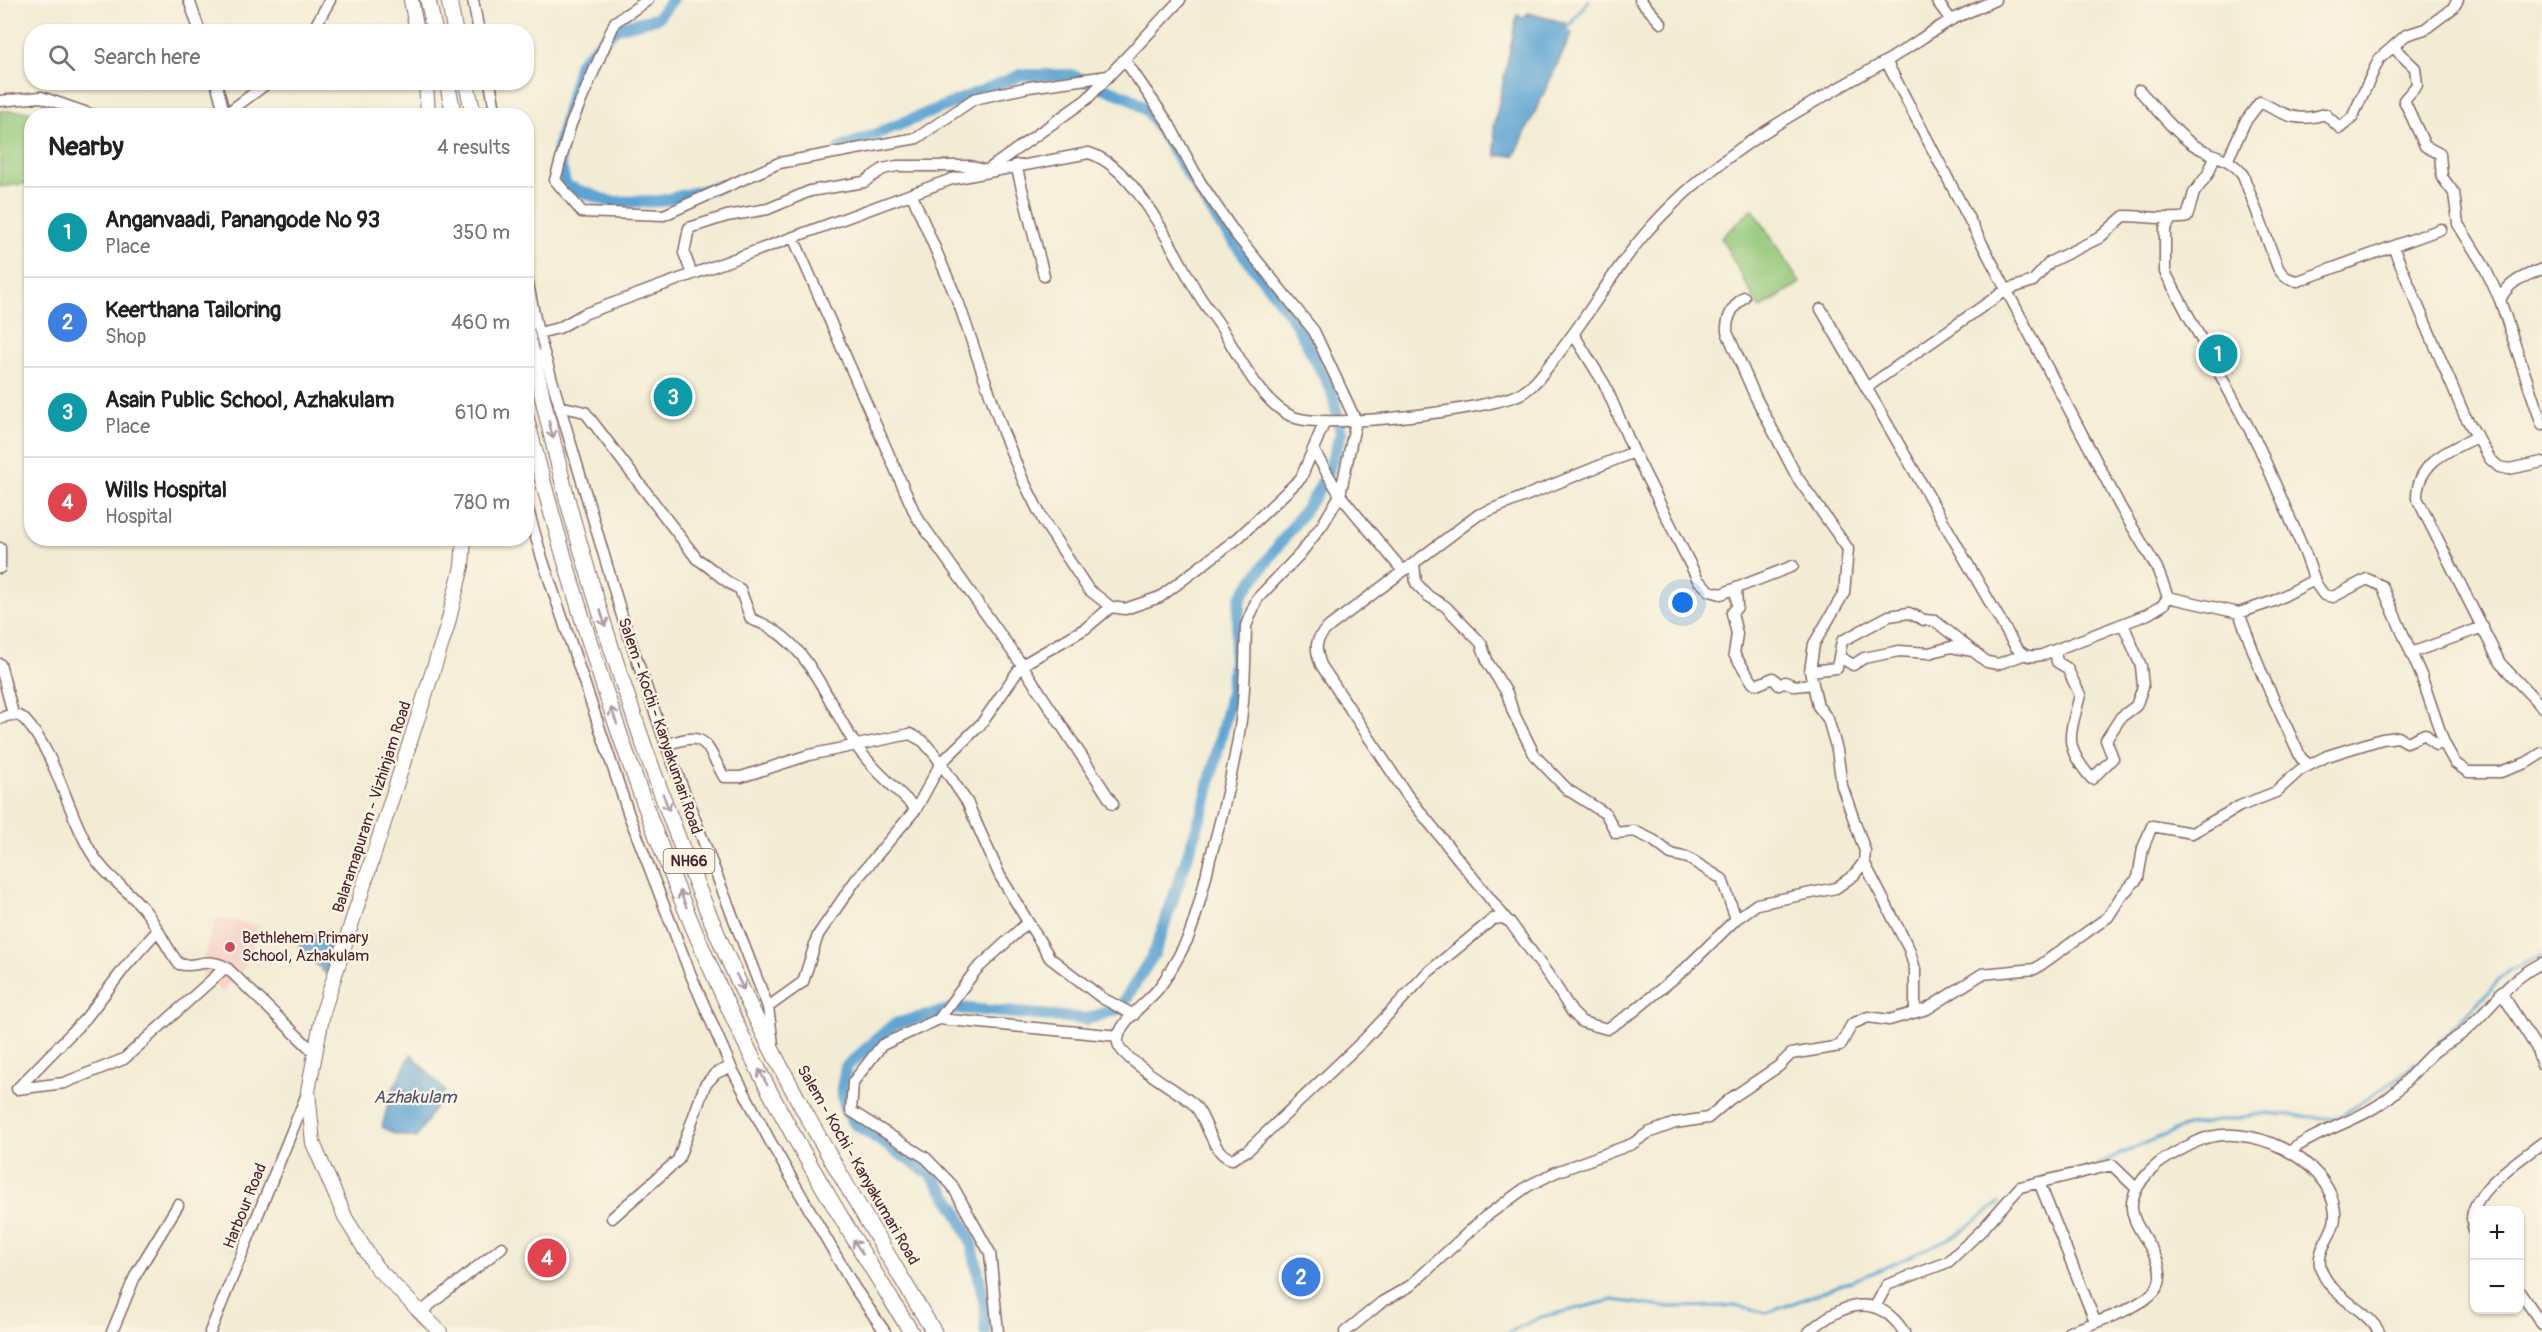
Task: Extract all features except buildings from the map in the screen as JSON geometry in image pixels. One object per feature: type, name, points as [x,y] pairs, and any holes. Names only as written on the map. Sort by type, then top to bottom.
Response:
[{"type":"highway","points":[[428,0],[433,24]]},
{"type":"highway","points":[[449,0],[454,24]]},
{"type":"highway","points":[[449,90],[452,108]]},
{"type":"highway","points":[[468,90],[472,108]]},
{"type":"highway","name":"Salem - Kochi - Kanyakumari Road","points":[[534,361],[574,522],[620,676],[665,802],[719,939],[819,1138],[934,1332]]},
{"type":"highway","name":"NH66","points":[[534,448],[555,529],[602,682],[647,809],[702,947],[753,1059],[800,1148],[911,1332]]},
{"type":"highway","points":[[878,1278],[895,1267]]},
{"type":"main road","points":[[411,0],[416,24]]},
{"type":"main road","points":[[427,90],[429,108]]},
{"type":"main road","name":"Balaramapuram - Vizhinjam Road","points":[[438,1332],[376,1267],[346,1219],[313,1143],[308,1091],[323,1012],[447,627],[462,566],[463,546]]},
{"type":"street","points":[[189,0],[197,24]]},
{"type":"street","points":[[316,24],[330,0]]},
{"type":"street","points":[[473,0],[478,24]]},
{"type":"street","points":[[648,0],[615,22],[571,124],[555,180],[582,212],[664,215],[779,163],[917,138],[974,99],[1029,87],[1108,76]]},
{"type":"street","points":[[986,171],[1087,99],[1180,0]]},
{"type":"street","points":[[1640,0],[1661,23]]},
{"type":"street","points":[[1936,0],[1951,20]]},
{"type":"street","points":[[534,332],[559,328],[584,314],[952,179],[1016,165],[1089,153],[1103,157],[1129,179],[1198,294],[1259,388],[1294,417],[1325,421],[1354,421],[1489,404],[1522,393],[1534,383],[1574,335],[1606,286],[1649,230],[1701,178],[1758,134],[1830,90],[1886,61],[1951,20],[1995,0]]},
{"type":"street","points":[[2228,159],[2245,122],[2260,102],[2286,116],[2307,120],[2325,114],[2340,129],[2352,118],[2379,59],[2406,35],[2425,29],[2452,8],[2458,0]]},
{"type":"street","points":[[2392,47],[2415,68],[2417,86],[2404,100],[2425,146],[2440,154],[2442,177],[2454,193],[2458,224],[2484,266],[2500,300],[2542,425]]},
{"type":"street","points":[[1124,59],[1169,124],[1200,182],[1234,232],[1314,331],[1354,421],[1340,495],[1323,524],[1300,554],[1264,589],[1250,611],[1246,626],[1239,738],[1201,896],[1188,938],[1159,988],[1120,1030],[1122,1052],[1195,1105],[1220,1150],[1232,1159],[1248,1150],[1451,952],[1493,919],[1503,918],[1509,922]]},
{"type":"street","points":[[1886,61],[2121,508],[2157,568],[2168,597]]},
{"type":"street","points":[[218,90],[222,108]]},
{"type":"street","points":[[234,108],[258,90]]},
{"type":"street","points":[[491,90],[495,108]]},
{"type":"street","points":[[2139,90],[2186,140],[2202,152],[2228,159],[2243,175],[2278,268],[2283,276],[2290,280],[2298,281],[2441,229]]},
{"type":"street","points":[[0,101],[42,97],[73,108]]},
{"type":"street","points":[[1866,388],[2006,290],[2033,281],[2050,262],[2098,238],[2124,216],[2153,216],[2170,220],[2187,217],[2194,193],[2208,174],[2215,156]]},
{"type":"street","points":[[1016,165],[1044,276]]},
{"type":"street","points":[[692,274],[684,253],[689,228],[727,216],[768,209],[810,191],[864,182],[883,169],[897,166],[970,166],[986,171]]},
{"type":"street","points":[[912,195],[959,304],[1003,432],[1023,480],[1044,522],[1088,589],[1112,607],[1125,609],[1160,597],[1238,538],[1301,478],[1325,421]]},
{"type":"street","points":[[2170,220],[2166,229],[2165,272],[2259,447],[2306,553],[2314,580],[2324,595],[2333,597],[2367,579],[2382,585],[2411,653],[2444,743],[2455,763],[2468,772],[2500,772],[2526,763],[2542,753]]},
{"type":"street","points":[[793,237],[916,516],[1022,665],[1113,804]]},
{"type":"street","points":[[2393,247],[2464,414],[2490,459],[2499,467],[2510,469],[2542,462]]},
{"type":"street","points":[[2500,300],[2506,288],[2516,279],[2542,269]]},
{"type":"street","points":[[1744,297],[1734,306],[1726,324],[1727,332],[1755,396],[1797,477],[1848,549],[1844,593],[1814,644],[1810,671],[1818,706],[1828,719],[1837,750],[1842,786],[1865,850],[1864,862],[1909,949],[1915,969],[1915,1012]]},
{"type":"street","points":[[1821,309],[2015,646],[2023,655]]},
{"type":"street","points":[[1574,335],[1605,386],[1634,452],[1698,580],[1710,591],[1721,594],[1793,566]]},
{"type":"street","points":[[534,343],[560,406],[622,615],[666,745],[768,1007],[773,1050]]},
{"type":"street","points":[[560,406],[585,411],[697,559],[713,568],[726,584],[740,589],[751,618],[770,625],[807,660],[856,745],[916,809]]},
{"type":"street","points":[[2477,437],[2435,459],[2425,468],[2417,488],[2417,498],[2500,663],[2542,707]]},
{"type":"street","points":[[1313,449],[1340,495],[1403,571]]},
{"type":"street","points":[[1634,452],[1478,516],[1320,634],[1315,651],[1321,665],[1407,795],[1509,922],[1552,980],[1572,1012],[1582,1022],[1607,1029],[1633,1012],[1684,970],[1736,919],[1757,904],[1836,888],[1854,875],[1864,862]]},
{"type":"street","points":[[534,530],[629,815],[690,973],[731,1067],[854,1287],[885,1332]]},
{"type":"street","points":[[0,548],[0,568]]},
{"type":"street","points":[[1414,562],[1416,583],[1428,596],[1445,606],[1481,643],[1488,663],[1507,693],[1535,756],[1568,790],[1606,814],[1616,832],[1634,831],[1653,840],[1671,854],[1688,858],[1722,879],[1736,919]]},
{"type":"street","points":[[2168,597],[2239,613],[2274,601],[2314,580]]},
{"type":"street","points":[[1736,589],[1737,607],[1732,613],[1737,634],[1734,654],[1753,683],[1759,684],[1773,678],[1779,685],[1785,682],[1794,686],[1813,684]]},
{"type":"street","points":[[1810,671],[1837,668],[1842,641],[1889,616],[1909,613],[1924,620],[1935,621],[1987,662],[1998,664],[2023,655],[2032,657],[2055,650],[2123,624],[2163,605],[2168,597]]},
{"type":"street","points":[[768,1007],[803,981],[818,935],[855,881],[916,809],[941,763],[982,723],[1022,665],[1086,628],[1112,607]]},
{"type":"street","points":[[2239,613],[2262,674],[2296,748],[2301,758],[2309,765]]},
{"type":"street","points":[[2055,650],[2057,662],[2067,668],[2080,695],[2069,737],[2081,767],[2092,779],[2113,758],[2106,740],[2121,717],[2136,706],[2143,687],[2141,666],[2123,624]]},
{"type":"street","points":[[2411,653],[2482,627]]},
{"type":"street","points":[[1840,657],[1853,665],[1864,658],[1899,651],[1929,653],[1951,647],[1975,651]]},
{"type":"street","points":[[0,664],[13,714]]},
{"type":"street","points":[[0,719],[13,714],[23,718],[54,767],[91,853],[112,880],[131,894],[147,913],[179,964],[187,966],[199,961],[213,961],[226,967],[314,1052]]},
{"type":"street","points":[[666,745],[690,736],[699,739],[724,777],[741,777],[809,755],[910,734],[923,741],[967,802],[1000,876],[1050,958],[1102,998],[1134,1015]]},
{"type":"street","points":[[1345,1332],[1382,1302],[1410,1286],[1485,1217],[1528,1186],[1556,1172],[1613,1152],[1675,1123],[1708,1118],[1779,1066],[1791,1054],[1840,1046],[1852,1024],[1868,1017],[1889,1020],[1928,1008],[1982,974],[2036,969],[2108,916],[2138,878],[2143,848],[2152,826],[2192,833],[2240,806],[2276,792],[2300,770],[2327,756],[2382,739],[2398,737],[2407,742],[2425,734],[2436,745],[2444,743]]},
{"type":"street","points":[[998,1332],[990,1253],[952,1185],[926,1158],[851,1111],[853,1082],[882,1045],[939,1019],[976,970],[1028,922]]},
{"type":"street","points":[[158,930],[126,966],[86,1018],[16,1089],[64,1083],[124,1059],[226,967]]},
{"type":"street","points":[[2289,1152],[2309,1137],[2372,1110],[2394,1094],[2434,1052],[2464,1032],[2523,972],[2542,963]]},
{"type":"street","points":[[2502,992],[2536,1047],[2542,1065]]},
{"type":"street","points":[[939,1019],[1119,1036]]},
{"type":"street","points":[[612,1218],[678,1160],[705,1085],[716,1073],[731,1067]]},
{"type":"street","name":"Harbour Road","points":[[210,1332],[308,1091]]},
{"type":"street","points":[[2069,1332],[2084,1329],[2136,1305],[2152,1292],[2159,1282],[2158,1265],[2133,1213],[2132,1200],[2148,1172],[2164,1158],[2200,1140],[2236,1135],[2274,1143],[2289,1152],[2312,1170],[2333,1196],[2336,1217],[2324,1245],[2320,1268],[2328,1283],[2379,1332]]},
{"type":"street","points":[[2476,1206],[2488,1188],[2542,1143]]},
{"type":"street","points":[[1876,1305],[1887,1285],[1948,1262],[1981,1231],[2020,1187],[2112,1165],[2137,1189]]},
{"type":"street","points":[[2039,1182],[2095,1322]]},
{"type":"street","points":[[112,1332],[136,1274],[178,1205]]},
{"type":"street","points":[[421,1312],[502,1246]]},
{"type":"street","points":[[2524,1298],[2542,1324]]},
{"type":"street","points":[[1809,1332],[1834,1314],[1855,1306],[1876,1305],[1893,1316],[1904,1332]]},
{"type":"shaded area","name":"Bethlehem Primary School, Azhakulam","points":[[216,918],[260,926],[244,969],[222,992],[200,971]]},
{"type":"green space","points":[[0,111],[24,111],[24,184],[0,187]]},
{"type":"green space","points":[[1753,209],[1800,283],[1760,309],[1721,238]]},
{"type":"water","points":[[1528,13],[1566,23],[1565,29],[1572,33],[1515,155],[1496,156],[1494,127],[1517,15],[1525,17]]},
{"type":"water","points":[[299,934],[330,935],[339,939],[326,974],[300,948]]},
{"type":"water","name":"Azhakulam","points":[[411,1054],[445,1091],[416,1138],[394,1134],[382,1127],[391,1093]]},
{"type":"waterway","points":[[672,0],[657,18],[616,28],[580,63],[557,153],[566,186],[611,202],[660,201],[722,186]]},
{"type":"waterway","points":[[1565,31],[1589,0]]},
{"type":"waterway","points":[[839,149],[1021,75],[1071,75],[1130,98],[1149,112],[1220,224],[1293,318],[1332,391],[1341,433],[1330,467],[1315,496],[1240,598],[1231,694],[1204,807],[1155,952],[1120,1008],[1087,1019],[957,1008],[894,1024],[846,1067],[842,1088],[845,1109],[855,1124],[932,1175],[955,1208],[971,1241],[986,1310],[985,1332]]},
{"type":"waterway","points":[[2438,1044],[2508,971],[2542,955]]},
{"type":"waterway","points":[[2097,1164],[2186,1126],[2267,1113],[2336,1119],[2394,1081],[2417,1062]]},
{"type":"waterway","points":[[1509,1332],[1541,1317],[1613,1300],[1664,1307],[1734,1306],[1767,1313],[1880,1270],[1958,1234],[1999,1203]]},
{"type":"place","name":"Anganvaadi, Panangode No 93","points":[[2218,354]]},
{"type":"place","name":"Asain Public School, Azhakulam","points":[[673,397]]},
{"type":"place","name":"Bethlehem Primary School, Azhakulam","points":[[230,947]]},
{"type":"place","name":"Wills Hospital","points":[[547,1258]]},
{"type":"place","name":"Keerthana Tailoring","points":[[1301,1277]]}]
